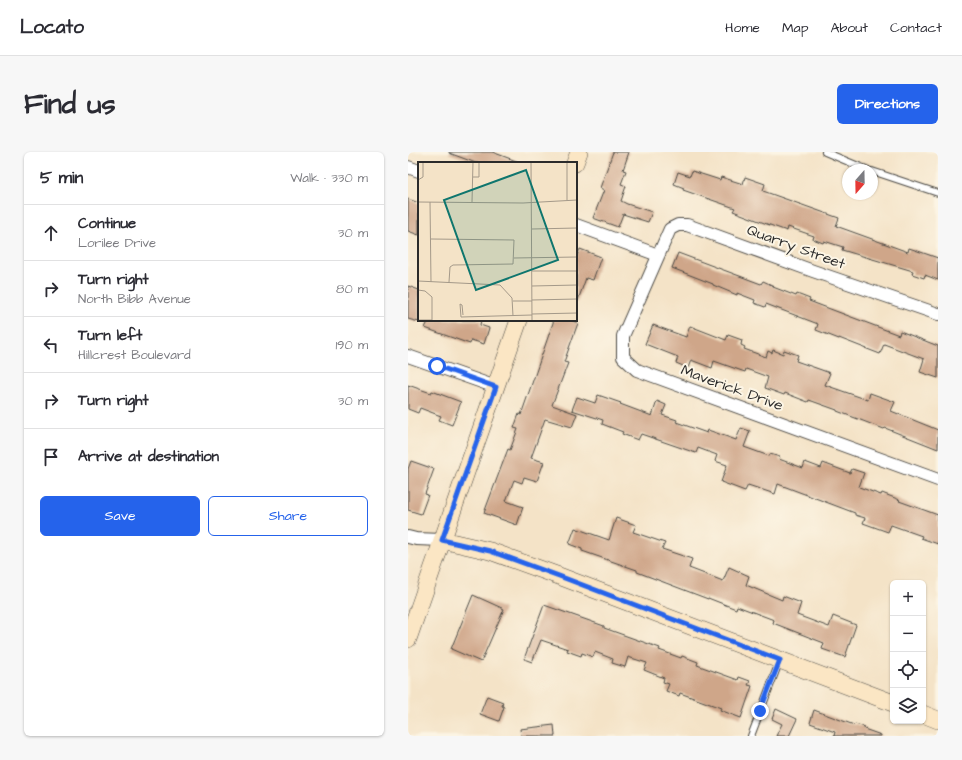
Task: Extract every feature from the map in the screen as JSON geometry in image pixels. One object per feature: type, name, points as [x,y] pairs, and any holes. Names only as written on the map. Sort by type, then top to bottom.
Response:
[{"type":"street","points":[[575,162],[579,152]]},
{"type":"street","points":[[408,168],[418,171]]},
{"type":"street","points":[[577,225],[658,255]]},
{"type":"street","name":"Quarry Street","points":[[658,255],[670,229],[678,225],[688,225],[813,271],[938,314]]},
{"type":"street","name":"Maverick Drive","points":[[658,255],[623,336],[623,356],[637,370],[938,480]]},
{"type":"street","points":[[408,639],[519,321]]},
{"type":"street","points":[[408,356],[496,387]]},
{"type":"street","points":[[408,537],[416,539],[442,540],[490,551],[890,702]]},
{"type":"street","points":[[926,715],[938,720]]},
{"type":"lane","points":[[825,152],[852,164]]},
{"type":"lane","points":[[878,173],[938,192]]},
{"type":"lane","points":[[751,736],[780,660]]},
{"type":"building","points":[[492,152],[519,162],[473,162],[449,153]]},
{"type":"building","points":[[613,152],[629,152],[623,170],[626,171],[621,184],[626,186],[621,201],[652,212],[648,222],[623,214],[618,227],[593,218],[604,190],[600,188]]},
{"type":"building","points":[[692,171],[720,180],[721,177],[743,184],[745,177],[765,184],[763,191],[839,218],[836,226],[908,252],[909,248],[938,258],[938,280],[925,275],[924,278],[912,274],[913,271],[842,250],[843,247],[824,241],[823,243],[813,239],[814,236],[788,227],[787,231],[767,224],[733,211],[735,208],[683,190],[684,188],[674,184],[678,172],[690,176]]},
{"type":"building","points":[[408,199],[418,203],[418,235],[408,231]]},
{"type":"building","points":[[580,249],[601,257],[593,280],[586,278],[577,303],[577,256]]},
{"type":"building","points":[[678,253],[761,284],[763,281],[774,286],[773,287],[796,296],[797,294],[810,299],[809,301],[899,335],[900,331],[938,346],[938,378],[920,372],[924,359],[884,344],[880,354],[816,330],[818,324],[766,304],[765,307],[754,303],[755,300],[737,293],[737,295],[672,268]]},
{"type":"building","points":[[408,286],[418,290],[419,322],[408,319]]},
{"type":"building","points":[[428,321],[481,321],[480,325],[489,328],[484,344],[471,340],[470,344],[425,328]]},
{"type":"building","points":[[554,321],[573,321],[578,323],[564,362],[568,363],[552,405],[577,414],[572,427],[545,419],[531,458],[544,462],[537,481],[524,477],[522,483],[514,480],[506,501],[523,507],[517,525],[484,513],[508,449],[510,450],[518,429],[514,428],[519,414],[521,415]]},
{"type":"building","points":[[653,325],[686,337],[690,326],[726,340],[728,335],[742,340],[741,345],[745,347],[744,349],[766,357],[768,351],[772,353],[773,350],[783,354],[784,350],[798,355],[796,361],[830,373],[825,385],[868,400],[870,393],[895,402],[891,411],[938,430],[938,449],[809,400],[808,402],[785,393],[784,395],[765,388],[768,377],[746,369],[745,372],[714,361],[712,368],[691,360],[688,368],[676,363],[678,357],[645,344]]},
{"type":"building","points":[[408,385],[431,393],[432,391],[461,402],[452,425],[439,420],[441,416],[420,408],[418,413],[408,409]]},
{"type":"building","points":[[598,395],[652,416],[657,401],[666,405],[662,415],[677,420],[676,422],[707,433],[708,430],[736,440],[741,428],[750,431],[744,447],[769,456],[770,454],[780,457],[779,459],[803,468],[805,462],[821,468],[823,463],[850,473],[852,469],[864,473],[859,487],[881,495],[882,493],[900,500],[899,501],[938,515],[938,544],[921,538],[922,536],[891,525],[888,532],[863,523],[865,518],[855,515],[855,513],[778,484],[775,494],[748,485],[745,491],[721,482],[727,465],[715,461],[717,455],[698,448],[696,453],[641,434],[638,440],[622,434],[623,432],[602,424],[603,420],[572,410],[577,397],[595,403]]},
{"type":"building","points":[[411,461],[434,469],[425,494],[428,495],[421,514],[408,510],[408,469]]},
{"type":"building","points":[[616,518],[636,525],[633,532],[665,543],[662,549],[692,559],[689,568],[723,581],[729,567],[749,576],[746,585],[782,600],[783,596],[801,603],[797,615],[829,627],[833,616],[856,625],[845,657],[822,649],[824,643],[773,623],[774,620],[737,606],[736,609],[708,599],[637,572],[637,570],[582,551],[582,549],[569,544],[575,528],[609,540]]},
{"type":"building","points":[[473,595],[504,609],[481,662],[451,649]]},
{"type":"building","points":[[544,605],[604,626],[604,628],[660,648],[659,650],[698,662],[697,665],[738,680],[739,677],[750,681],[748,685],[752,686],[741,718],[720,710],[721,708],[680,693],[679,696],[666,691],[669,684],[663,682],[664,678],[644,670],[647,663],[628,657],[625,667],[612,663],[613,659],[595,652],[593,657],[582,653],[581,656],[567,651],[568,649],[541,640],[532,662],[524,659]]},
{"type":"building","points":[[487,696],[503,702],[502,706],[504,707],[499,721],[480,714]]},
{"type":"building","points":[[776,709],[797,719],[789,736],[776,736],[782,724],[772,719]]},
{"type":"building","points":[[814,710],[854,725],[865,727],[864,729],[881,736],[834,736],[835,732],[810,723]]},
{"type":"building","points":[[554,725],[555,736],[521,736],[520,729]]},
{"type":"route","points":[[437,366],[496,387],[442,540],[490,551],[780,660],[760,711]]}]
